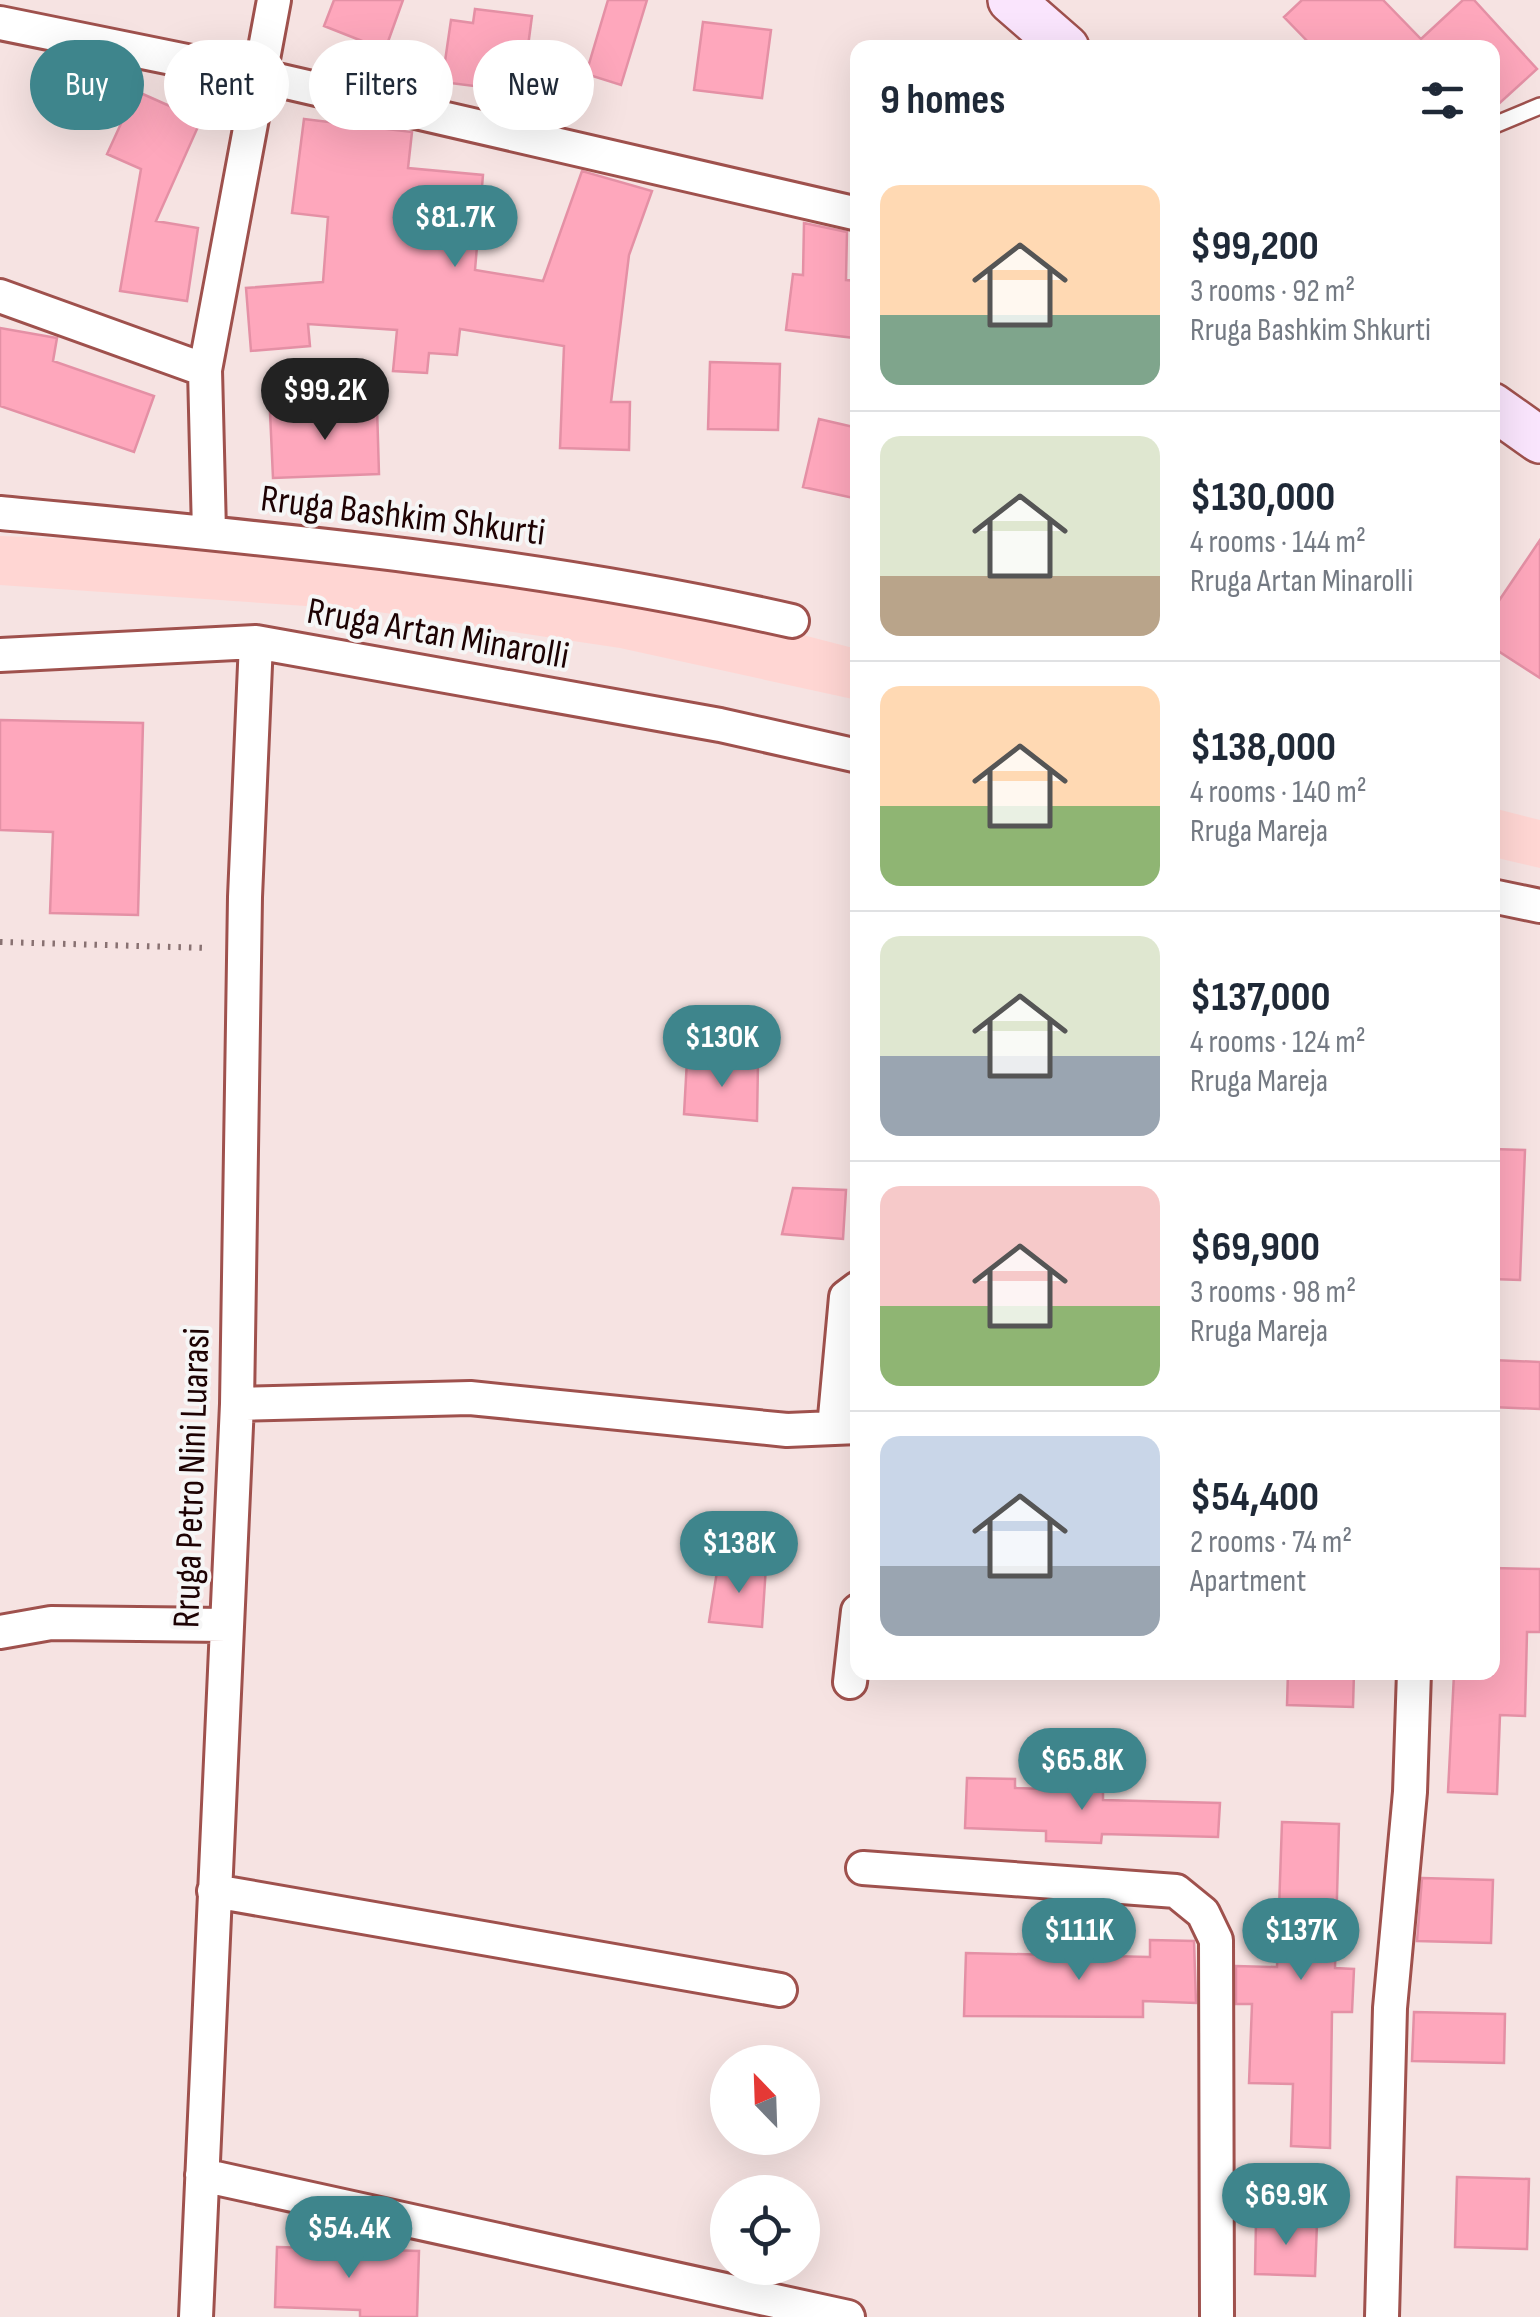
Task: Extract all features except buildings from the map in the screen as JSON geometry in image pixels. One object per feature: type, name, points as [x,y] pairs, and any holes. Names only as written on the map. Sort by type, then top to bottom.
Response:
[{"type":"street","points":[[267,40],[274,0]]},
{"type":"street","points":[[1011,0],[1057,40]]},
{"type":"street","points":[[0,23],[164,56]]},
{"type":"street","points":[[289,83],[850,212]]},
{"type":"street","points":[[209,532],[205,370],[250,130]]},
{"type":"street","points":[[0,296],[205,370]]},
{"type":"street","points":[[1500,412],[1540,440]]},
{"type":"street","name":"Rruga Bashkim Shkurti","points":[[0,512],[209,532],[656,590],[792,621]]},
{"type":"street","name":"Rruga Artan Minarolli","points":[[0,655],[256,642],[720,725],[850,754]]},
{"type":"street","name":"Rruga Petro Nini Luarasi","points":[[196,2317],[238,1404],[244,949],[256,642]]},
{"type":"street","points":[[1500,898],[1540,906]]},
{"type":"street","points":[[238,1404],[470,1398],[787,1430],[846,1428],[846,1297],[850,1294]]},
{"type":"street","points":[[0,1632],[51,1623],[226,1625]]},
{"type":"street","points":[[1382,2317],[1390,2008],[1410,1792],[1414,1680]]},
{"type":"street","points":[[863,1868],[1176,1891],[1203,1913],[1216,1940],[1217,2317]]},
{"type":"street","points":[[214,1891],[780,1990]]},
{"type":"street","points":[[202,2175],[782,2310],[848,2317]]},
{"type":"lane","points":[[1500,123],[1540,106]]},
{"type":"path","points":[[0,942],[244,949]]},
{"type":"shaded area","points":[[0,536],[204,544],[393,564],[799,634],[850,647],[850,698],[620,648],[365,610],[0,585]]},
{"type":"shaded area","points":[[1500,810],[1540,820],[1540,868],[1500,859]]}]
